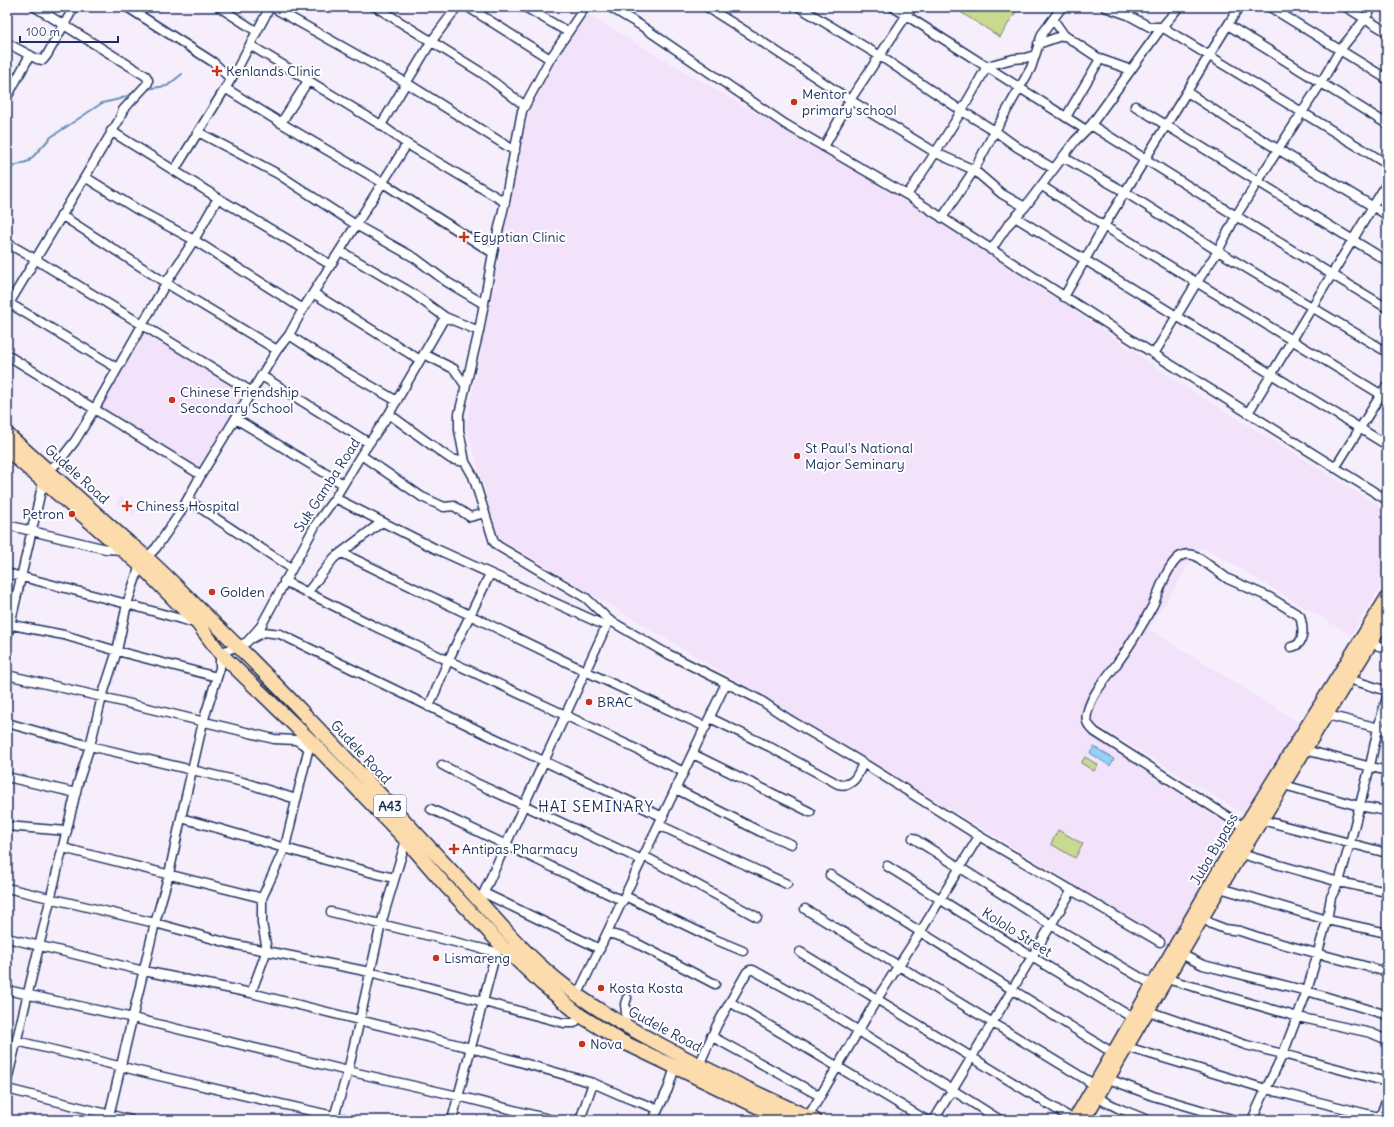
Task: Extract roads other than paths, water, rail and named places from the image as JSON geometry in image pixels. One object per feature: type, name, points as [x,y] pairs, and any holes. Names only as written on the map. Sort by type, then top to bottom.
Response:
[{"type":"highway","name":"Gudele Road","points":[[7,434],[46,476],[124,550],[144,561],[242,644],[408,834],[446,886],[500,950],[581,1016],[621,1041],[670,1059],[699,1065],[812,1118]]},
{"type":"highway","name":"Gudele Road","points":[[7,450],[46,476],[128,542],[198,624],[220,654],[312,746],[408,834],[482,897],[531,956],[553,976],[578,996],[624,1026],[670,1059],[785,1120]]},
{"type":"main road","name":"Juba Bypass","points":[[1074,1120],[1244,827],[1387,597]]},
{"type":"main road","name":"Juba Bypass","points":[[1084,1120],[1220,888],[1387,617]]},
{"type":"street","points":[[35,7],[146,76],[148,80],[148,83],[123,110],[8,304],[117,368]]},
{"type":"street","points":[[7,43],[37,59],[43,60],[48,55],[74,7]]},
{"type":"street","points":[[127,7],[213,62],[230,79]]},
{"type":"street","points":[[219,7],[256,31]]},
{"type":"street","points":[[174,171],[230,79],[271,7],[405,82],[515,151]]},
{"type":"street","points":[[376,7],[482,72],[525,106]]},
{"type":"street","points":[[381,125],[405,82],[431,42],[457,7]]},
{"type":"street","points":[[468,7],[550,59]]},
{"type":"street","points":[[525,7],[568,32]]},
{"type":"street","points":[[584,7],[550,59],[522,111],[505,202],[493,252],[479,331],[458,414],[458,422],[465,462],[473,476],[496,544],[586,598],[607,623]]},
{"type":"street","points":[[610,7],[640,25],[748,99],[824,147],[907,196],[1064,297],[1387,500]]},
{"type":"street","points":[[707,7],[850,100],[936,152],[974,170],[1002,194],[1025,207]]},
{"type":"street","points":[[799,7],[880,56],[1054,170]]},
{"type":"street","points":[[893,7],[1066,117],[1088,127],[1145,160],[1387,308]]},
{"type":"street","points":[[824,147],[850,100],[912,7]]},
{"type":"street","points":[[942,218],[974,170],[1031,68],[1042,34],[1062,7]]},
{"type":"street","points":[[1105,7],[1128,15],[1150,27],[1162,27],[1387,164]]},
{"type":"street","points":[[991,250],[1008,225],[1042,186],[1162,27],[1179,7]]},
{"type":"street","points":[[1064,297],[1124,192],[1239,7]]},
{"type":"street","points":[[1270,7],[1387,79]]},
{"type":"street","points":[[1346,7],[1387,32]]},
{"type":"street","points":[[1154,354],[1197,282],[1218,251],[1236,216],[1321,83],[1340,50],[1365,19],[1372,7]]},
{"type":"street","points":[[1053,19],[1064,35],[1100,59],[1131,70]]},
{"type":"street","points":[[1228,25],[1387,124]]},
{"type":"street","points":[[1038,44],[1064,35]]},
{"type":"street","points":[[250,45],[381,125],[407,144],[505,202]]},
{"type":"street","points":[[7,97],[30,55]]},
{"type":"street","points":[[907,196],[962,111],[987,66],[1035,55]]},
{"type":"street","points":[[1066,117],[1100,59]]},
{"type":"street","points":[[281,123],[308,81]]},
{"type":"street","points":[[224,88],[493,252]]},
{"type":"street","points":[[1187,92],[1214,111],[1387,215]]},
{"type":"street","points":[[1135,106],[1258,181],[1352,241],[1387,261]]},
{"type":"street","points":[[111,131],[218,198],[331,265]]},
{"type":"street","points":[[198,132],[278,174],[356,225],[415,258],[446,282],[484,304]]},
{"type":"street","points":[[7,1081],[76,793],[90,746],[102,696],[117,651],[128,604],[144,561],[156,548],[188,500],[201,475],[277,350],[289,335],[303,309],[407,144]]},
{"type":"street","points":[[1063,157],[1124,192],[1218,251],[1387,352]]},
{"type":"street","points":[[84,177],[138,210],[194,240],[303,309]]},
{"type":"street","points":[[1248,413],[1387,182]]},
{"type":"street","points":[[1042,186],[1104,226],[1293,340],[1384,397]]},
{"type":"street","points":[[7,638],[46,476],[75,441],[166,283],[194,240],[218,198]]},
{"type":"street","points":[[61,215],[166,283],[277,350]]},
{"type":"street","points":[[1015,216],[1084,260],[1177,315],[1387,444]]},
{"type":"street","points":[[7,243],[252,392]]},
{"type":"street","points":[[340,251],[412,293],[445,317],[479,331]]},
{"type":"street","points":[[313,293],[422,357],[454,369],[465,385]]},
{"type":"street","name":"Suk Gamba Road","points":[[220,654],[242,644],[260,626],[316,524],[335,498],[361,455],[389,414],[445,317]]},
{"type":"street","points":[[289,335],[340,368],[397,401]]},
{"type":"street","points":[[7,355],[201,475]]},
{"type":"street","points":[[262,376],[369,443]]},
{"type":"street","points":[[1335,468],[1361,428],[1384,397],[1387,386]]},
{"type":"street","points":[[389,414],[451,459],[465,462]]},
{"type":"street","points":[[236,419],[343,484]]},
{"type":"street","points":[[361,455],[422,497],[444,507],[454,506],[470,517],[485,513]]},
{"type":"street","points":[[335,498],[490,574],[607,623],[760,700],[979,836],[1160,942]]},
{"type":"street","points":[[188,500],[291,568]]},
{"type":"street","points":[[307,593],[334,558],[382,522]]},
{"type":"street","points":[[7,525],[114,551],[124,550]]},
{"type":"street","points":[[342,553],[585,671],[706,727]]},
{"type":"street","points":[[1244,827],[1095,732],[1086,722],[1088,708],[1094,696],[1118,662],[1150,610],[1165,577],[1179,557],[1185,554],[1196,556],[1228,579],[1269,597],[1300,616],[1303,631],[1302,636],[1298,643],[1290,647]]},
{"type":"street","points":[[7,573],[128,604],[198,624]]},
{"type":"street","points":[[429,706],[448,661],[490,574]]},
{"type":"street","points":[[284,581],[448,661],[565,714],[684,772]]},
{"type":"street","points":[[600,949],[482,897],[607,623]]},
{"type":"street","points":[[9,625],[64,635],[117,651],[217,677]]},
{"type":"street","points":[[242,644],[264,632],[280,634],[663,817]]},
{"type":"street","points":[[1371,644],[1387,648]]},
{"type":"street","points":[[109,1117],[155,923],[169,874],[203,722],[217,677],[220,654]]},
{"type":"street","points":[[7,675],[102,696],[203,722],[274,738],[296,740],[312,746],[296,800],[285,847],[262,898],[262,923],[267,950],[251,993]]},
{"type":"street","points":[[1349,679],[1387,691]]},
{"type":"street","points":[[578,996],[726,683]]},
{"type":"street","points":[[1252,1120],[1283,1054],[1307,991],[1332,897],[1339,882],[1350,843],[1387,697]]},
{"type":"street","points":[[1327,715],[1387,730]]},
{"type":"street","points":[[710,718],[770,747],[838,784],[843,785],[850,783],[858,774],[863,763]]},
{"type":"street","points":[[7,723],[90,746],[243,782],[296,800]]},
{"type":"street","points":[[1305,750],[1387,771]]},
{"type":"street","points":[[693,754],[810,812]]},
{"type":"street","points":[[442,764],[478,784],[524,806],[643,858],[757,917]]},
{"type":"street","points":[[7,777],[76,793]]},
{"type":"street","points":[[1284,785],[1359,806],[1387,811]]},
{"type":"street","points":[[676,788],[761,832],[791,844]]},
{"type":"street","points":[[431,809],[714,940],[743,951]]},
{"type":"street","points":[[181,818],[364,871],[394,878]]},
{"type":"street","points":[[1262,820],[1387,853]]},
{"type":"street","points":[[659,825],[787,884]]},
{"type":"street","points":[[7,826],[67,831]]},
{"type":"street","points":[[333,1118],[348,1071],[381,924],[408,834]]},
{"type":"street","points":[[812,1118],[820,1096],[837,1066],[979,836]]},
{"type":"street","points":[[913,838],[1051,925],[1152,985]]},
{"type":"street","points":[[63,848],[262,898]]},
{"type":"street","points":[[1241,854],[1339,882],[1387,892]]},
{"type":"street","name":"Kololo Street","points":[[887,866],[1032,957],[1134,1018]]},
{"type":"street","points":[[830,875],[1113,1053]]},
{"type":"street","points":[[7,888],[155,923],[232,944],[370,972],[568,1024],[574,1023],[581,1016]]},
{"type":"street","points":[[1220,888],[1327,920],[1387,933]]},
{"type":"street","points":[[934,1120],[1072,890]]},
{"type":"street","points":[[805,909],[898,967],[1095,1085]]},
{"type":"street","points":[[331,912],[500,950],[483,1002],[452,1120]]},
{"type":"street","points":[[1202,918],[1225,929],[1240,931],[1264,939],[1387,972]]},
{"type":"street","points":[[608,933],[636,943],[715,984]]},
{"type":"street","points":[[7,938],[39,947],[251,993],[360,1019],[471,1048],[593,1083],[658,1109]]},
{"type":"street","points":[[800,952],[1074,1120]]},
{"type":"street","points":[[1181,954],[1203,965],[1307,991],[1387,1015]]},
{"type":"street","points":[[699,1065],[712,1036],[747,972],[753,970],[824,1008],[859,1032],[1000,1120]]},
{"type":"street","points":[[1166,980],[1298,1016],[1371,1033],[1387,1040]]},
{"type":"street","points":[[7,990],[133,1018],[552,1120]]},
{"type":"street","points":[[624,1026],[626,1013],[625,1004],[627,998]]},
{"type":"street","points":[[730,1002],[926,1120]]},
{"type":"street","points":[[1148,1011],[1246,1045],[1387,1082]]},
{"type":"street","points":[[712,1036],[820,1096]]},
{"type":"street","points":[[16,1041],[333,1118],[351,1120]]},
{"type":"street","points":[[1127,1047],[1266,1089],[1382,1119],[1387,1098]]},
{"type":"street","points":[[653,1120],[668,1089],[670,1059]]},
{"type":"street","points":[[1109,1079],[1153,1096],[1235,1120]]},
{"type":"street","points":[[580,1120],[593,1083]]},
{"type":"street","points":[[7,1089],[109,1117],[131,1120]]},
{"type":"street","points":[[1098,1098],[1148,1120]]},
{"type":"water","points":[[1094,747],[1114,759],[1110,766],[1090,753]]},
{"type":"waterway","points":[[146,89],[167,86],[182,74]]},
{"type":"waterway","points":[[7,175],[14,166],[29,161],[51,137],[102,103],[120,99],[134,93]]},
{"type":"place","name":"Kenlands Clinic","points":[[217,71]]},
{"type":"place","name":"Mentor primary school","points":[[794,102]]},
{"type":"place","name":"Egyptian Clinic","points":[[464,237]]},
{"type":"place","name":"Chinese Friendship Secondary School","points":[[172,400]]},
{"type":"place","name":"St Paul's National Major Seminary","points":[[797,456]]},
{"type":"place","name":"Chiness Hospital","points":[[127,506]]},
{"type":"place","name":"Petron","points":[[72,514]]},
{"type":"place","name":"Golden","points":[[212,592]]},
{"type":"place","name":"BRAC","points":[[589,702]]},
{"type":"place","name":"Antipas Pharmacy","points":[[454,849]]},
{"type":"place","name":"Lismareng","points":[[436,958]]},
{"type":"place","name":"Kosta Kosta","points":[[601,988]]},
{"type":"place","name":"Nova","points":[[582,1044]]},
{"type":"district","name":"HAI SEMINARY","points":[[596,806]]}]
